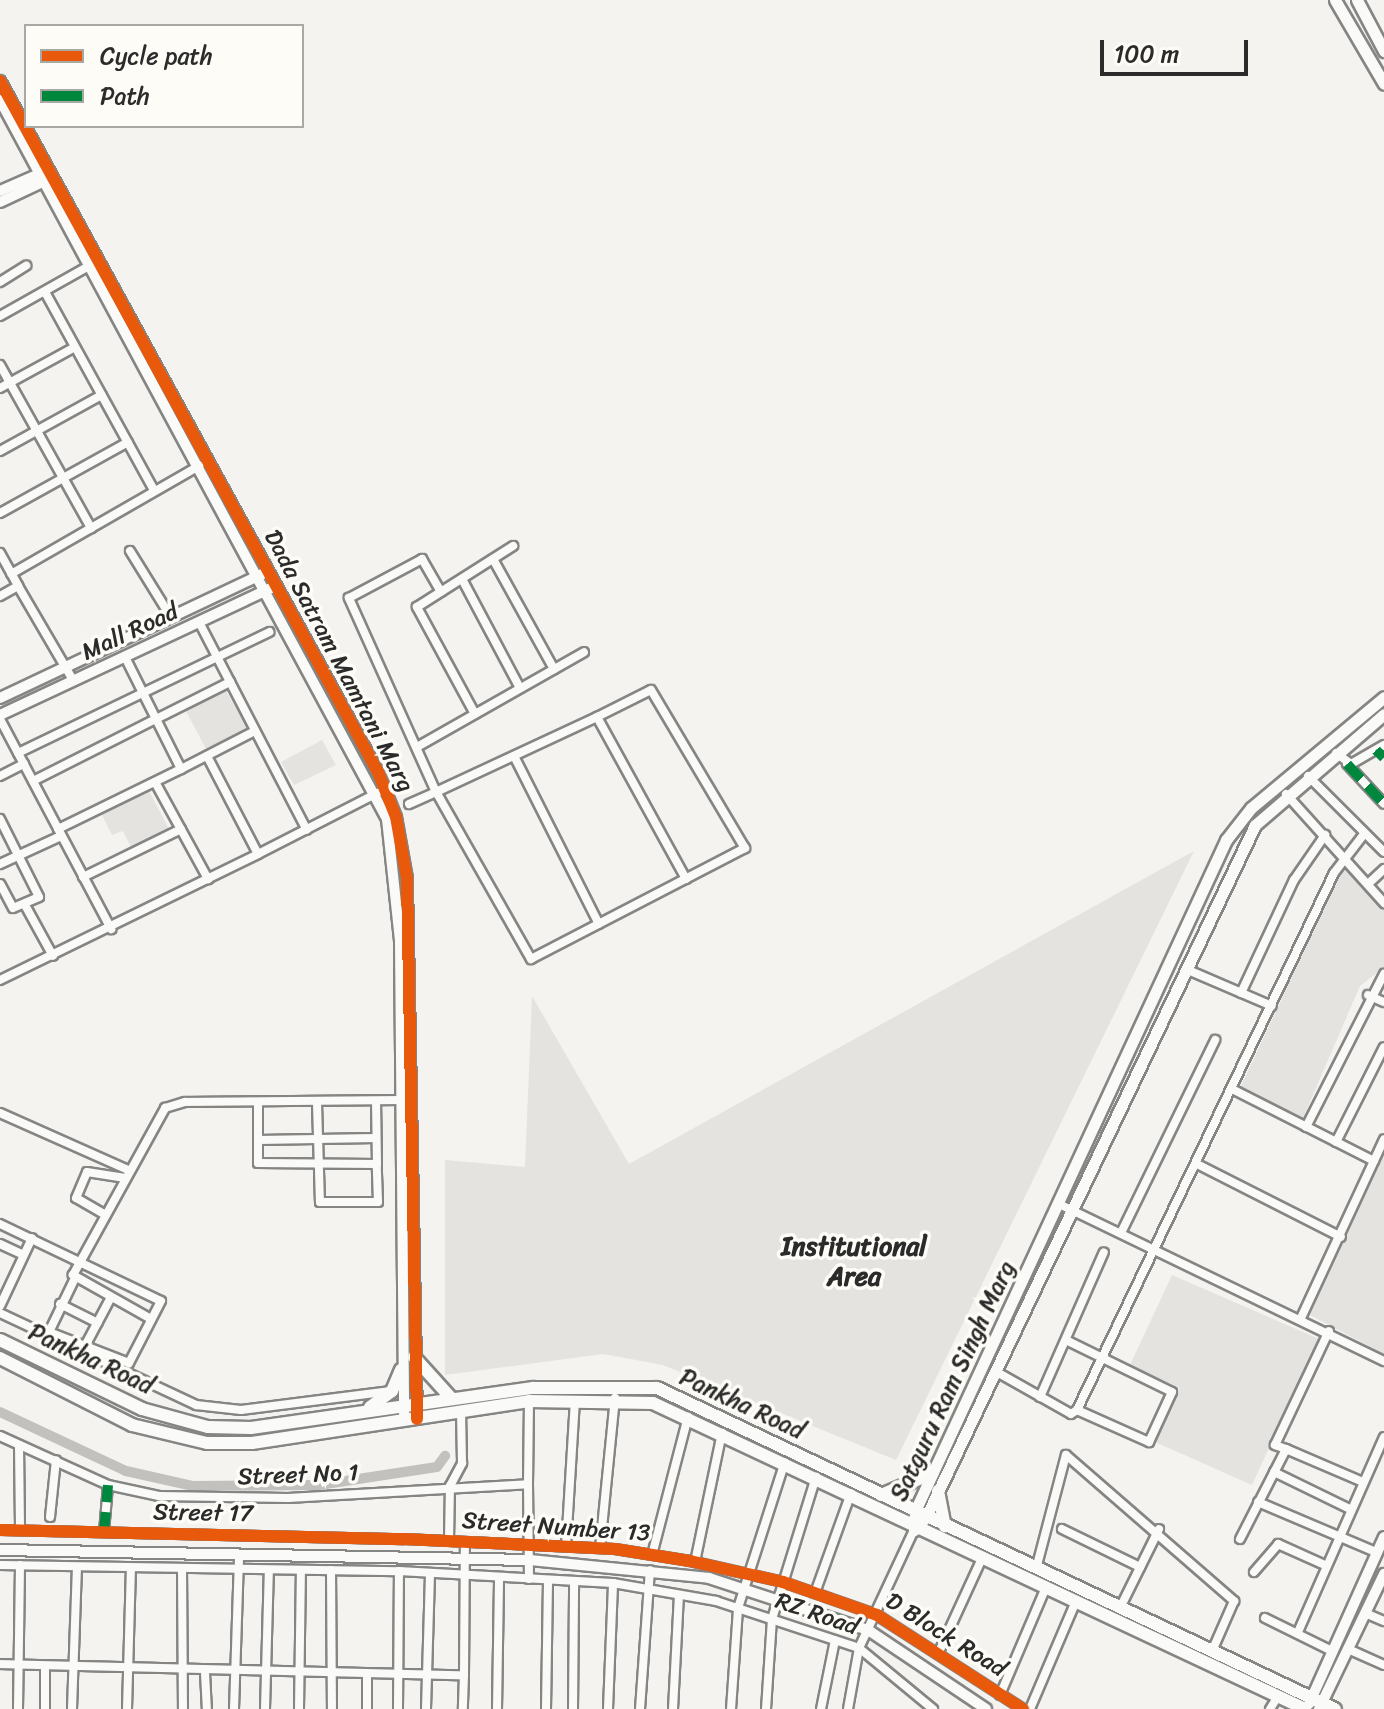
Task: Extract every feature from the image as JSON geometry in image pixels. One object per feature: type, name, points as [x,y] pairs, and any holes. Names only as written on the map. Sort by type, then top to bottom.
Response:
[{"type":"main road","points":[[1335,0],[1384,84]]},
{"type":"main road","points":[[1357,0],[1384,51]]},
{"type":"main road","name":"Satguru Ram Singh Marg","points":[[914,1530],[933,1473],[1226,840],[1251,808],[1384,697]]},
{"type":"main road","name":"Satguru Ram Singh Marg","points":[[920,1514],[938,1491],[1255,825],[1286,794],[1384,714]]},
{"type":"main road","name":"Pankha Road","points":[[0,1340],[142,1409],[208,1427],[251,1428],[409,1403],[589,1384],[657,1388],[1212,1651],[1313,1706]]},
{"type":"main road","points":[[414,1357],[431,1384],[453,1398]]},
{"type":"main road","name":"Pankha Road","points":[[0,1358],[173,1438],[252,1443],[529,1401],[615,1397],[688,1417],[851,1493],[914,1530],[983,1556],[1278,1696],[1335,1709]]},
{"type":"main road","points":[[368,1409],[392,1391],[401,1370]]},
{"type":"main road","points":[[881,1495],[933,1473]]},
{"type":"main road","points":[[938,1491],[945,1526]]},
{"type":"street","name":"Dada Satram Mamtani Marg","points":[[0,81],[91,265],[199,466],[264,573]]},
{"type":"street","name":"Dada Satram Mamtani Marg","points":[[0,100],[47,175],[264,573],[377,793],[398,877],[401,1370],[411,1420]]},
{"type":"street","points":[[0,191],[47,175]]},
{"type":"street","points":[[0,202],[47,175]]},
{"type":"street","points":[[0,315],[91,265]]},
{"type":"street","points":[[0,282],[26,266]]},
{"type":"street","points":[[45,292],[154,490]]},
{"type":"street","points":[[0,388],[75,347]]},
{"type":"street","points":[[0,365],[91,528]]},
{"type":"street","points":[[0,451],[102,395]]},
{"type":"street","points":[[0,513],[128,442]]},
{"type":"street","points":[[11,574],[199,466]]},
{"type":"street","points":[[475,714],[417,607],[513,546]]},
{"type":"street","points":[[130,551],[171,617]]},
{"type":"street","points":[[0,553],[73,680]]},
{"type":"street","points":[[409,804],[436,792],[514,756],[597,717],[651,690],[745,848],[531,959],[436,792],[349,598],[422,559],[441,592]]},
{"type":"street","points":[[493,559],[554,669]]},
{"type":"street","name":"Mall Road","points":[[0,698],[264,573]]},
{"type":"street","points":[[462,579],[520,688]]},
{"type":"street","points":[[0,596],[18,586]]},
{"type":"street","name":"Dada Satram Mamtani Marg","points":[[272,588],[378,772],[404,845],[414,1357],[409,1403]]},
{"type":"street","name":"Mall Road","points":[[0,717],[272,588]]},
{"type":"street","points":[[199,622],[307,830]]},
{"type":"street","points":[[18,753],[269,632]]},
{"type":"street","points":[[417,747],[584,652]]},
{"type":"street","points":[[125,657],[181,769]]},
{"type":"street","points":[[33,781],[230,682]]},
{"type":"street","points":[[0,717],[111,929]]},
{"type":"street","points":[[597,717],[686,879]]},
{"type":"street","points":[[0,864],[255,731]]},
{"type":"street","points":[[1347,764],[1380,747],[1384,758]]},
{"type":"street","points":[[1336,753],[1384,804]]},
{"type":"street","points":[[207,756],[258,854]]},
{"type":"street","points":[[514,756],[599,924]]},
{"type":"street","points":[[0,776],[24,764]]},
{"type":"street","points":[[1308,776],[1384,852]]},
{"type":"street","points":[[155,782],[208,879]]},
{"type":"street","points":[[0,980],[111,929],[377,793]]},
{"type":"street","points":[[1286,794],[1384,903]]},
{"type":"street","points":[[0,819],[40,893],[25,905],[13,908],[0,884]]},
{"type":"street","points":[[83,877],[181,829]]},
{"type":"street","points":[[995,1371],[1071,1414],[1077,1410],[1199,1165],[1272,1006],[1346,858],[1364,834]]},
{"type":"street","points":[[1241,993],[1294,880],[1325,835]]},
{"type":"street","points":[[1368,884],[1384,869]]},
{"type":"street","points":[[25,905],[53,956]]},
{"type":"street","points":[[1188,970],[1272,1006]]},
{"type":"street","points":[[1306,1127],[1368,995],[1384,974]]},
{"type":"street","points":[[1368,995],[1384,1002]]},
{"type":"street","points":[[1121,1233],[1215,1040]]},
{"type":"street","points":[[1336,1142],[1384,1047]]},
{"type":"street","points":[[1234,1090],[1374,1161]]},
{"type":"street","points":[[0,1224],[79,1259],[161,1301],[129,1363],[49,1332],[74,1280],[79,1259],[126,1174],[173,1103],[398,1100]]},
{"type":"street","points":[[317,1103],[317,1199],[325,1203],[378,1202],[376,1102]]},
{"type":"street","points":[[258,1103],[258,1163],[377,1164]]},
{"type":"street","points":[[0,1113],[126,1174]]},
{"type":"street","points":[[258,1140],[376,1138]]},
{"type":"street","points":[[1301,1318],[1384,1139]]},
{"type":"street","points":[[1199,1165],[1341,1237]]},
{"type":"street","points":[[104,1214],[76,1198],[87,1172],[126,1174]]},
{"type":"street","points":[[1059,1204],[1329,1331],[1384,1361]]},
{"type":"street","points":[[0,1306],[32,1238]]},
{"type":"street","points":[[0,1244],[24,1255]]},
{"type":"street","points":[[1040,1397],[1104,1252]]},
{"type":"street","points":[[74,1280],[151,1319]]},
{"type":"street","points":[[84,1348],[110,1299]]},
{"type":"street","points":[[60,1304],[98,1323]]},
{"type":"street","points":[[0,1313],[196,1405],[241,1410],[392,1391]]},
{"type":"street","points":[[1329,1331],[1275,1445],[1363,1482]]},
{"type":"street","points":[[1066,1340],[1172,1392],[1149,1442],[1077,1410]]},
{"type":"street","points":[[566,1547],[575,1397]]},
{"type":"street","points":[[600,1548],[615,1397]]},
{"type":"street","points":[[529,1401],[529,1579]]},
{"type":"street","points":[[449,1541],[450,1486],[462,1463],[461,1411]]},
{"type":"street","points":[[652,1555],[688,1417]]},
{"type":"street","points":[[695,1562],[722,1433]]},
{"type":"street","name":"Street No 1","points":[[0,1436],[108,1485],[159,1496],[288,1498],[450,1486],[528,1484]]},
{"type":"street","points":[[1298,1632],[1337,1536],[1384,1437]]},
{"type":"street","points":[[19,1445],[20,1530]]},
{"type":"street","points":[[1240,1539],[1286,1449]]},
{"type":"street","points":[[1036,1569],[1066,1455],[1159,1529],[1234,1601],[1212,1651]]},
{"type":"street","points":[[50,1517],[56,1460]]},
{"type":"street","points":[[731,1709],[738,1608],[785,1461]]},
{"type":"street","points":[[1274,1472],[1350,1509]]},
{"type":"street","points":[[766,1709],[772,1619],[816,1476]]},
{"type":"street","points":[[104,1532],[108,1485]]},
{"type":"street","points":[[815,1593],[851,1493]]},
{"type":"street","points":[[1258,1502],[1376,1552]]},
{"type":"street","points":[[1062,1529],[1140,1567]]},
{"type":"street","points":[[1120,1608],[1159,1529]]},
{"type":"street","name":"Street 17","points":[[0,1530],[404,1539]]},
{"type":"street","points":[[848,1709],[859,1648],[914,1530]]},
{"type":"street","points":[[1313,1706],[1332,1651],[1384,1537]]},
{"type":"street","name":"Street Number 13","points":[[404,1539],[600,1548],[751,1574]]},
{"type":"street","points":[[463,1709],[465,1542]]},
{"type":"street","points":[[1254,1572],[1278,1544],[1325,1565]]},
{"type":"street","points":[[0,1550],[239,1557],[530,1560],[650,1570],[746,1586],[868,1630],[986,1709]]},
{"type":"street","points":[[938,1654],[983,1556]]},
{"type":"street","points":[[234,1709],[239,1557]]},
{"type":"street","name":"RZ Road","points":[[0,1565],[399,1571],[613,1583],[738,1608],[859,1648],[933,1709]]},
{"type":"street","points":[[18,1709],[20,1565]]},
{"type":"street","points":[[72,1709],[77,1567]]},
{"type":"street","points":[[127,1709],[131,1568]]},
{"type":"street","points":[[182,1569],[183,1709]]},
{"type":"street","points":[[265,1709],[269,1570]]},
{"type":"street","points":[[299,1709],[301,1570]]},
{"type":"street","points":[[331,1570],[332,1709]]},
{"type":"street","points":[[640,1709],[646,1589],[650,1570]]},
{"type":"street","points":[[398,1709],[399,1571]]},
{"type":"street","points":[[426,1709],[430,1573]]},
{"type":"street","name":"D Block Road","points":[[751,1574],[877,1615],[1023,1709]]},
{"type":"street","points":[[1313,1706],[1348,1649],[1384,1574]]},
{"type":"street","points":[[497,1709],[499,1577]]},
{"type":"street","points":[[546,1709],[548,1581]]},
{"type":"street","points":[[573,1709],[574,1582]]},
{"type":"street","points":[[608,1709],[613,1583]]},
{"type":"street","points":[[1000,1695],[1046,1587]]},
{"type":"street","points":[[673,1709],[679,1595]]},
{"type":"street","points":[[1030,1709],[1076,1601]]},
{"type":"street","points":[[1365,1613],[1384,1621]]},
{"type":"street","points":[[1265,1618],[1332,1651]]},
{"type":"street","points":[[821,1709],[835,1640]]},
{"type":"street","points":[[1348,1649],[1384,1665]]},
{"type":"street","points":[[0,1664],[265,1675],[464,1675]]},
{"type":"street","points":[[45,1667],[45,1709]]},
{"type":"street","points":[[205,1673],[207,1709]]},
{"type":"street","points":[[367,1676],[367,1709]]},
{"type":"street","points":[[912,1709],[913,1695]]},
{"type":"street","points":[[1270,1709],[1278,1696]]},
{"type":"shaded area","points":[[226,691],[247,728],[206,749],[186,711]]},
{"type":"shaded area","points":[[322,740],[336,765],[294,785],[281,762]]},
{"type":"shaded area","points":[[149,791],[169,829],[131,847],[123,831],[112,835],[102,815]]},
{"type":"shaded area","name":"Institutional Area","points":[[1194,851],[896,1460],[663,1365],[603,1354],[445,1375],[445,1160],[525,1167],[532,996],[629,1164]]},
{"type":"shaded area","points":[[1344,866],[1384,909],[1384,967],[1360,986],[1303,1118],[1240,1088]]},
{"type":"shaded area","points":[[1384,1155],[1384,1354],[1310,1315]]},
{"type":"shaded area","points":[[1172,1275],[1319,1339],[1252,1485],[1155,1442],[1180,1388],[1130,1365]]},
{"type":"waterway","points":[[0,1412],[126,1471],[193,1486],[319,1485],[437,1467],[445,1456]]},
{"type":"marked path","points":[[1376,750],[1384,758]]},
{"type":"marked path","points":[[1347,764],[1384,804]]},
{"type":"marked path","points":[[104,1532],[108,1485]]},
{"type":"cycle path","points":[[0,81],[24,125]]},
{"type":"cycle path","points":[[26,128],[378,772],[396,817],[407,878],[417,1419]]},
{"type":"cycle path","points":[[0,1530],[404,1539],[615,1549],[690,1561],[783,1582],[877,1615],[1023,1709]]},
{"type":"district","name":"Institutional Area","points":[[854,1262]]}]
